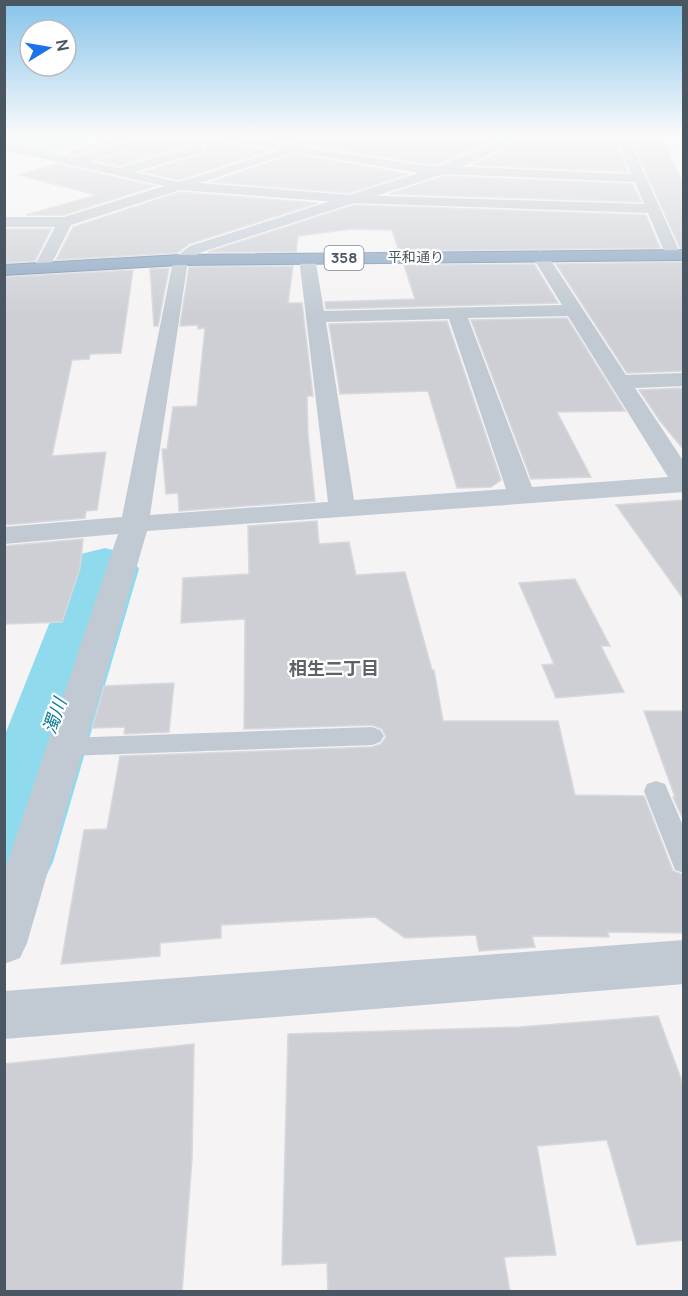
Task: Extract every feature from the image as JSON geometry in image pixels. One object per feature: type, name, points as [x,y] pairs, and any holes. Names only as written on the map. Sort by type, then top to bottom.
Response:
[{"type":"highway","name":"平和通り","points":[[4,270],[180,260],[678,255]]},
{"type":"street","points":[[4,222],[65,222],[150,195]]},
{"type":"street","points":[[305,195],[351,199],[654,208]]},
{"type":"street","points":[[4,943],[135,524],[180,260],[196,249],[362,195]]},
{"type":"street","points":[[648,195],[678,255]]},
{"type":"street","points":[[42,267],[65,222]]},
{"type":"street","points":[[4,536],[135,524],[684,484],[540,256]]},
{"type":"street","points":[[307,258],[342,509]]},
{"type":"street","points":[[315,317],[572,310]]},
{"type":"street","points":[[457,314],[522,497]]},
{"type":"street","points":[[619,382],[684,379]]},
{"type":"street","points":[[4,1015],[684,962]]},
{"type":"lane","points":[[66,747],[372,736]]},
{"type":"lane","points":[[656,791],[684,862]]},
{"type":"building","points":[[94,195],[125,195],[64,215],[26,215]]},
{"type":"building","points":[[169,195],[224,195],[318,203],[189,244],[177,253],[56,260],[73,227]]},
{"type":"building","points":[[436,195],[638,195],[641,202]]},
{"type":"building","points":[[656,195],[684,195],[684,248],[680,248]]},
{"type":"building","points":[[354,205],[646,215],[660,248],[399,251],[392,230],[351,229],[298,236],[296,252],[208,252]]},
{"type":"building","points":[[4,229],[51,229],[35,261],[4,263]]},
{"type":"building","points":[[684,262],[684,371],[627,373],[556,264]]},
{"type":"building","points":[[534,264],[558,303],[326,309],[325,302],[415,299],[404,265]]},
{"type":"building","points":[[293,266],[288,303],[302,303],[313,396],[307,396],[308,435],[315,501],[179,511],[178,493],[166,494],[162,449],[167,449],[173,407],[197,406],[205,328],[198,329],[198,325],[180,326],[189,267]]},
{"type":"building","points":[[169,268],[158,326],[154,326],[150,269]]},
{"type":"building","points":[[133,270],[121,353],[90,354],[89,359],[72,360],[52,456],[106,452],[97,510],[86,511],[85,518],[4,525],[4,277]]},
{"type":"building","points":[[567,318],[625,411],[557,412],[591,477],[531,479],[471,320]]},
{"type":"building","points":[[447,321],[501,480],[491,487],[457,488],[428,391],[340,394],[329,324]]},
{"type":"building","points":[[684,388],[684,450],[660,421],[639,390]]},
{"type":"building","points":[[684,500],[684,600],[616,505]]},
{"type":"building","points":[[317,521],[319,544],[349,542],[356,575],[405,572],[432,670],[434,670],[443,721],[558,721],[575,795],[644,796],[673,871],[684,875],[684,933],[608,932],[609,937],[532,936],[535,947],[479,951],[476,935],[405,938],[375,917],[221,925],[221,938],[160,943],[160,956],[61,964],[84,830],[107,829],[120,756],[372,747],[381,744],[386,737],[382,729],[372,725],[244,729],[245,619],[181,623],[183,578],[249,574],[248,526]]},
{"type":"building","points":[[83,539],[80,568],[62,622],[4,624],[4,546]]},
{"type":"building","points":[[575,579],[610,646],[601,646],[624,692],[556,698],[542,665],[554,664],[519,583]]},
{"type":"building","points":[[174,683],[169,732],[124,734],[125,727],[92,728],[104,686]]},
{"type":"building","points":[[644,711],[684,711],[684,821],[673,797],[675,797]]},
{"type":"building","points":[[658,1016],[684,1087],[684,1240],[637,1245],[607,1140],[537,1146],[556,1255],[504,1257],[510,1292],[328,1292],[327,1263],[282,1265],[288,1034],[520,1027]]},
{"type":"building","points":[[194,1044],[192,1159],[182,1292],[4,1292],[4,1064]]},
{"type":"waterway","name":"濁川","points":[[4,862],[105,569]]},
{"type":"district","name":"相生二丁目","points":[[334,669]]}]
